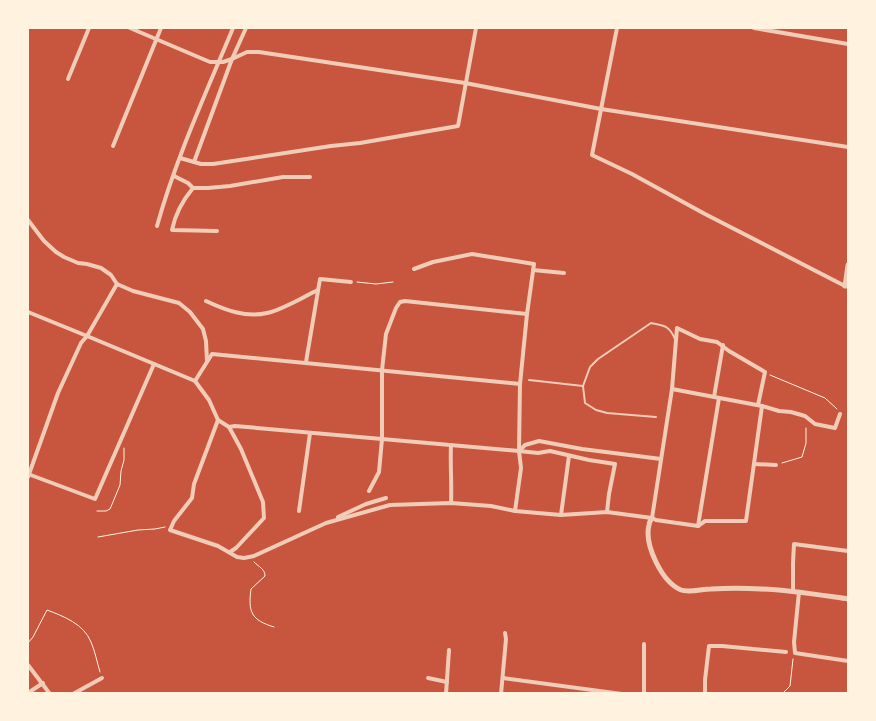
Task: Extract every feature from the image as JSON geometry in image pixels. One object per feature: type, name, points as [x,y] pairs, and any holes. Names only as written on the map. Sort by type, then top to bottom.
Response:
[{"type":"street","points":[[68,79],[89,28]]},
{"type":"street","points":[[130,28],[210,62],[232,59],[247,52],[258,52],[465,83],[601,109],[848,148]]},
{"type":"street","points":[[114,146],[161,28]]},
{"type":"street","points":[[157,226],[180,158],[233,28]]},
{"type":"street","points":[[194,162],[232,59],[246,28]]},
{"type":"street","points":[[180,158],[201,164],[213,164],[360,143],[458,126],[476,28]]},
{"type":"street","points":[[617,28],[592,155],[847,286],[848,265]]},
{"type":"street","points":[[754,28],[848,44]]},
{"type":"street","points":[[174,176],[188,183],[193,188],[230,186],[283,177],[310,177]]},
{"type":"street","points":[[193,188],[188,193],[173,221],[172,230],[217,231]]},
{"type":"street","points":[[28,220],[44,241],[64,258],[78,264],[87,264],[101,268],[111,275],[117,284],[133,291],[179,303],[190,312],[203,329],[207,361]]},
{"type":"street","points":[[414,269],[433,262],[472,254],[534,264],[520,384],[519,451],[521,468],[515,511]]},
{"type":"street","points":[[533,270],[564,273]]},
{"type":"street","points":[[306,362],[320,280],[351,282]]},
{"type":"street","points":[[117,284],[81,343],[58,393],[28,475],[95,499],[154,364]]},
{"type":"street","points":[[206,301],[234,313],[266,313],[318,290]]},
{"type":"street","points":[[369,491],[379,472],[382,440],[382,370],[386,334],[400,302],[406,301],[527,314]]},
{"type":"street","points":[[28,312],[194,381],[210,400],[218,420],[229,427],[241,449],[263,502],[264,518],[230,552]]},
{"type":"street","points":[[326,523],[390,504],[451,503],[561,515],[606,512],[652,518],[698,526],[705,521],[746,521],[766,372],[717,342],[700,339],[677,328],[672,389],[652,518],[648,525],[649,542],[653,556],[667,579],[683,591],[762,589],[848,599]]},
{"type":"street","points":[[698,526],[723,345]]},
{"type":"street","points":[[194,381],[212,354],[520,384]]},
{"type":"street","points":[[672,389],[760,406],[779,412],[790,412],[805,416],[815,424],[835,428],[840,414]]},
{"type":"street","points":[[218,420],[194,484],[192,498],[174,521],[170,530],[218,546],[237,557],[248,557],[366,504],[386,498]]},
{"type":"street","points":[[229,427],[235,426],[530,453],[550,451],[615,464],[606,512]]},
{"type":"street","points":[[299,510],[310,433]]},
{"type":"street","points":[[519,451],[525,445],[539,441],[582,449],[661,459]]},
{"type":"street","points":[[450,445],[451,503]]},
{"type":"street","points":[[561,515],[569,456]]},
{"type":"street","points":[[754,464],[776,465]]},
{"type":"street","points":[[848,551],[794,544],[793,563],[796,592],[795,653],[848,661]]},
{"type":"street","points":[[501,694],[505,633]]},
{"type":"street","points":[[644,644],[644,694]]},
{"type":"street","points":[[705,694],[709,646],[786,652]]},
{"type":"street","points":[[446,694],[449,650]]},
{"type":"street","points":[[28,665],[50,694]]},
{"type":"street","points":[[73,694],[102,678]]},
{"type":"street","points":[[428,678],[447,682]]},
{"type":"street","points":[[503,678],[622,694]]},
{"type":"street","points":[[28,693],[43,683]]},
{"type":"lane","points":[[656,417],[607,413],[596,410],[585,403],[583,386],[590,367],[598,359],[651,323],[671,330],[676,341]]},
{"type":"lane","points":[[529,380],[583,386]]},
{"type":"path","points":[[351,282],[376,284],[393,282]]},
{"type":"path","points":[[766,372],[824,398],[840,414]]},
{"type":"path","points":[[776,465],[802,457],[806,442],[806,428]]},
{"type":"path","points":[[97,511],[110,509],[120,485],[124,460],[125,431]]},
{"type":"path","points":[[98,537],[173,525]]},
{"type":"path","points":[[248,557],[265,573],[265,576],[251,588],[250,603],[252,614],[260,621],[274,627]]},
{"type":"path","points":[[28,643],[33,638],[47,610],[67,618],[86,633],[91,641],[102,678]]},
{"type":"path","points":[[782,694],[790,686],[795,653]]}]
